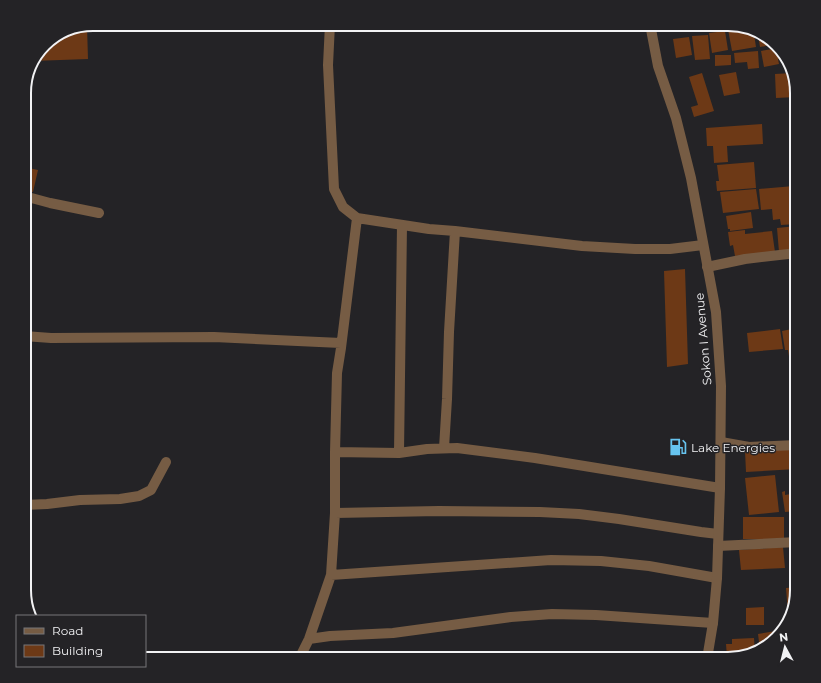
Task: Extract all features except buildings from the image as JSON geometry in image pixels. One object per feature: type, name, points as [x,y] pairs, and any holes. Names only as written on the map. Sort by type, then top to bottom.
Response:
[{"type":"street","points":[[330,31],[328,65],[334,189],[343,207],[357,218],[402,225],[582,246],[663,249],[703,245]]},
{"type":"street","name":"Sokon I Avenue","points":[[651,31],[658,66],[676,118],[691,178],[716,312],[721,386],[720,488],[717,578],[713,623],[708,652]]},
{"type":"street","points":[[31,198],[99,213]]},
{"type":"street","points":[[302,652],[309,639],[331,575],[335,513],[337,374],[357,218]]},
{"type":"street","points":[[399,453],[402,225]]},
{"type":"street","points":[[444,448],[455,231]]},
{"type":"street","points":[[707,267],[745,259],[790,254]]},
{"type":"street","points":[[31,337],[51,338],[214,337],[341,343]]},
{"type":"street","points":[[721,442],[749,447],[790,446]]},
{"type":"street","points":[[335,452],[399,453],[427,449],[456,448],[535,458],[720,488]]},
{"type":"street","points":[[31,505],[80,500],[120,499],[139,496],[151,490],[166,462]]},
{"type":"street","points":[[335,513],[439,511],[579,514],[718,534]]},
{"type":"street","points":[[718,546],[790,542]]},
{"type":"street","points":[[331,575],[551,560],[601,560],[650,566],[717,578]]},
{"type":"street","points":[[309,639],[330,636],[393,633],[511,617],[552,614],[596,615],[713,623]]},
{"type":"place","name":"Lake Energies","points":[[678,447]]}]
